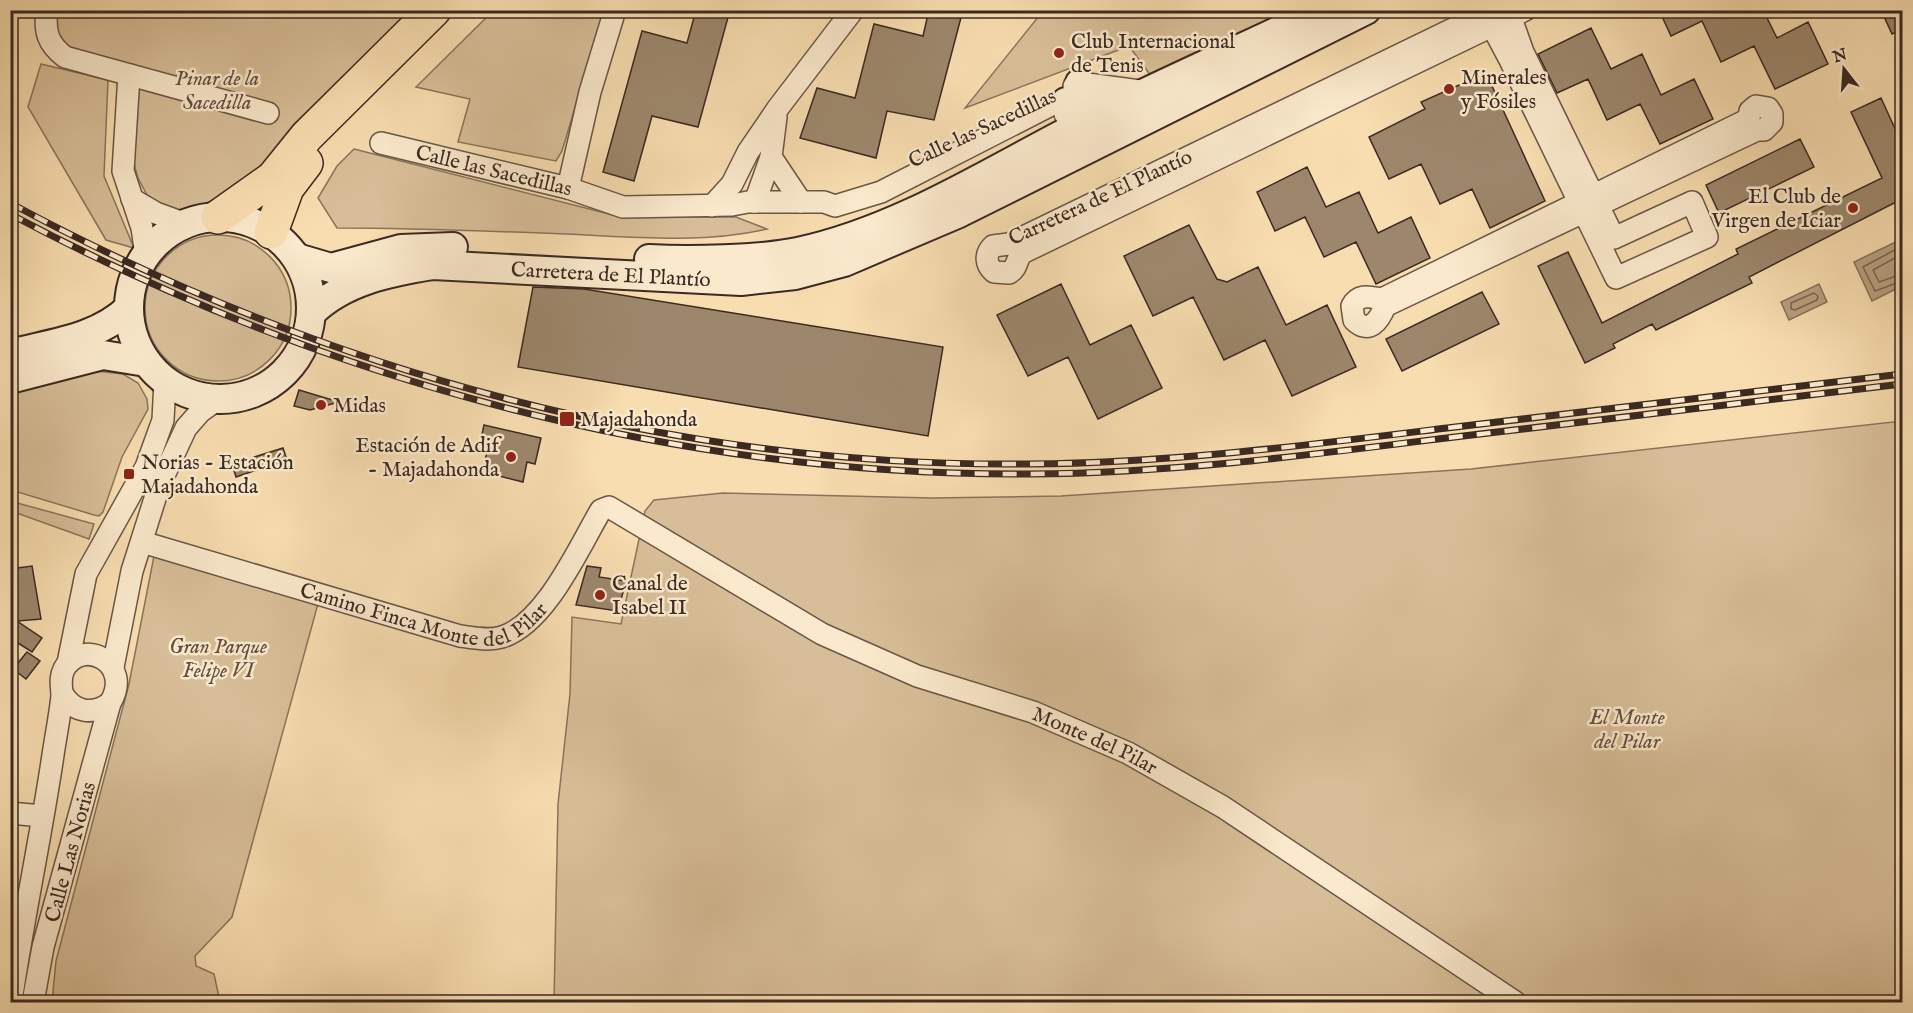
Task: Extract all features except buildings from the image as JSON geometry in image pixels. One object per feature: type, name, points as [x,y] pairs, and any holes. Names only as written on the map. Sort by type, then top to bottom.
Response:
[{"type":"highway","points":[[218,217],[273,178],[307,136],[435,10]]},
{"type":"highway","points":[[270,232],[287,188],[317,148],[459,10]]},
{"type":"street","points":[[46,10],[46,31],[52,47],[65,57],[86,65],[185,88],[268,113]]},
{"type":"street","points":[[568,188],[590,92],[615,10]]},
{"type":"street","points":[[712,206],[739,173],[748,152],[778,108],[853,10]]},
{"type":"street","name":"Carretera de El Plantío","points":[[297,258],[331,268],[401,249],[431,247],[664,260],[797,252],[837,242],[900,217],[1095,117],[1322,10]]},
{"type":"street","name":"Carretera de El Plantío","points":[[312,312],[327,297],[347,286],[432,265],[741,281],[795,275],[844,262],[959,213],[1366,10]]},
{"type":"street","points":[[1498,15],[1523,52],[1589,203],[1616,278],[1707,237],[1692,202],[1614,238],[1589,203]]},
{"type":"street","name":"Carretera de El Plantío","points":[[1498,15],[1023,254],[1019,257],[1016,267],[1009,273],[999,274],[988,265],[987,255],[993,246],[1009,244],[1498,15]]},
{"type":"street","points":[[129,75],[123,171],[142,228],[146,256]]},
{"type":"street","points":[[1073,92],[1083,114],[1106,120],[1182,84],[1193,81],[1217,85]]},
{"type":"street","name":"Calle las Sacedillas","points":[[381,143],[568,188],[623,207],[712,206],[752,202],[825,202],[835,206],[881,192],[1073,92],[1147,92]]},
{"type":"street","name":"Calle las Sacedillas","points":[[1054,139],[1065,120],[1073,92]]},
{"type":"street","points":[[1589,203],[1382,299],[1369,296],[1359,298],[1352,306],[1352,316],[1358,324],[1372,326],[1379,320],[1385,306],[1589,203],[1749,119],[1750,111],[1756,106],[1768,108],[1772,114],[1772,122],[1764,130],[1757,130],[1589,203]]},
{"type":"street","points":[[752,202],[771,157],[778,108]]},
{"type":"street","points":[[959,213],[965,201],[975,192],[1008,171],[1092,126],[1095,117]]},
{"type":"street","points":[[771,157],[801,202]]},
{"type":"street","points":[[739,173],[752,202]]},
{"type":"street","points":[[132,199],[156,213],[186,224]]},
{"type":"street","points":[[218,217],[246,221],[270,232],[285,244],[297,258],[308,284],[312,312],[306,340],[292,364],[272,384],[246,396],[218,399],[190,395],[165,381],[146,362],[133,336],[129,309],[133,281],[146,256],[163,237],[186,224],[218,217]]},
{"type":"street","points":[[10,354],[99,331],[129,309]]},
{"type":"street","points":[[10,379],[104,355],[146,362]]},
{"type":"street","name":"Calle Las Norias","points":[[11,1002],[62,693],[61,677],[68,663],[86,574],[140,481],[154,447],[163,420],[165,381]]},
{"type":"street","name":"Calle Las Norias","points":[[33,1002],[43,947],[110,703],[118,685],[112,667],[132,570],[159,486],[186,428],[218,399]]},
{"type":"street","name":"Camino Finca Monte del Pilar","points":[[142,542],[460,636],[481,639],[500,638],[525,623],[559,582],[605,507],[647,532]]},
{"type":"street","name":"Monte del Pilar","points":[[647,532],[822,634],[917,676],[1032,712],[1128,753],[1223,807],[1515,1002]]},
{"type":"street","points":[[68,663],[83,655],[91,655],[99,656],[112,667]]},
{"type":"street","points":[[62,693],[74,708],[83,711],[102,709],[110,703]]},
{"type":"street","points":[[10,813],[42,816]]},
{"type":"green space","name":"Pinar de la Sacedilla","points":[[58,10],[411,11],[293,125],[257,170],[231,192],[200,206],[176,211],[161,205],[147,195],[134,164],[138,71],[93,57],[62,41],[56,31]]},
{"type":"green space","points":[[493,11],[604,11],[562,151],[556,161],[458,142],[470,99],[416,87]]},
{"type":"green space","name":"Club Internacional de Tenis","points":[[1043,11],[1290,11],[1154,80],[1129,46],[965,108]]},
{"type":"green space","points":[[41,64],[108,80],[104,176],[134,248],[106,240],[28,107]]},
{"type":"green space","points":[[354,149],[621,217],[736,217],[767,229],[718,237],[667,238],[337,228],[318,198],[337,166]]},
{"type":"green space","points":[[218,235],[232,236],[246,241],[259,247],[270,256],[279,267],[285,280],[290,294],[290,322],[285,336],[279,349],[270,360],[259,369],[246,375],[232,380],[218,381],[204,380],[190,375],[177,369],[166,360],[157,349],[151,336],[146,322],[145,308],[146,294],[151,280],[157,267],[166,256],[177,247],[190,241],[204,236]]},
{"type":"green space","points":[[96,371],[123,374],[138,383],[147,399],[148,409],[122,457],[103,512],[99,516],[94,515],[11,490],[11,393]]},
{"type":"green space","name":"El Monte del Pilar","points":[[1902,421],[1902,1002],[554,1002],[558,804],[570,694],[572,617],[621,624],[645,511],[654,500],[723,493],[932,498],[1061,496],[1471,469]]},
{"type":"green space","points":[[10,501],[94,524],[89,539],[11,511]]},
{"type":"green space","name":"Gran Parque Felipe VI","points":[[154,556],[319,600],[232,917],[195,956],[196,966],[214,974],[220,1002],[52,1002],[56,961],[129,684]]},
{"type":"water","points":[[1902,239],[1902,286],[1872,301],[1854,262]]},
{"type":"water","points":[[1819,284],[1827,302],[1789,320],[1781,302]]},
{"type":"railway","points":[[10,203],[129,263],[251,315],[376,360],[504,398],[634,427],[765,449],[897,461],[1030,464],[1187,457],[1343,441],[1902,374]]},
{"type":"railway","points":[[10,214],[129,273],[252,325],[377,370],[504,407],[634,437],[765,458],[897,470],[1030,474],[1183,467],[1336,452],[1902,384]]},
{"type":"place","name":"Club Internacional de Tenis","points":[[1059,53]]},
{"type":"place","name":"Minerales y Fósiles","points":[[1449,89]]},
{"type":"place","name":"El Club de Virgen de Iciar","points":[[1853,208]]},
{"type":"place","name":"Midas","points":[[321,405]]},
{"type":"place","name":"Majadahonda","points":[[567,419]]},
{"type":"place","name":"Estación de Adif - Majadahonda","points":[[511,457]]},
{"type":"place","name":"Norias - Estación Majadahonda","points":[[129,474]]},
{"type":"place","name":"Canal de Isabel II","points":[[600,595]]}]
